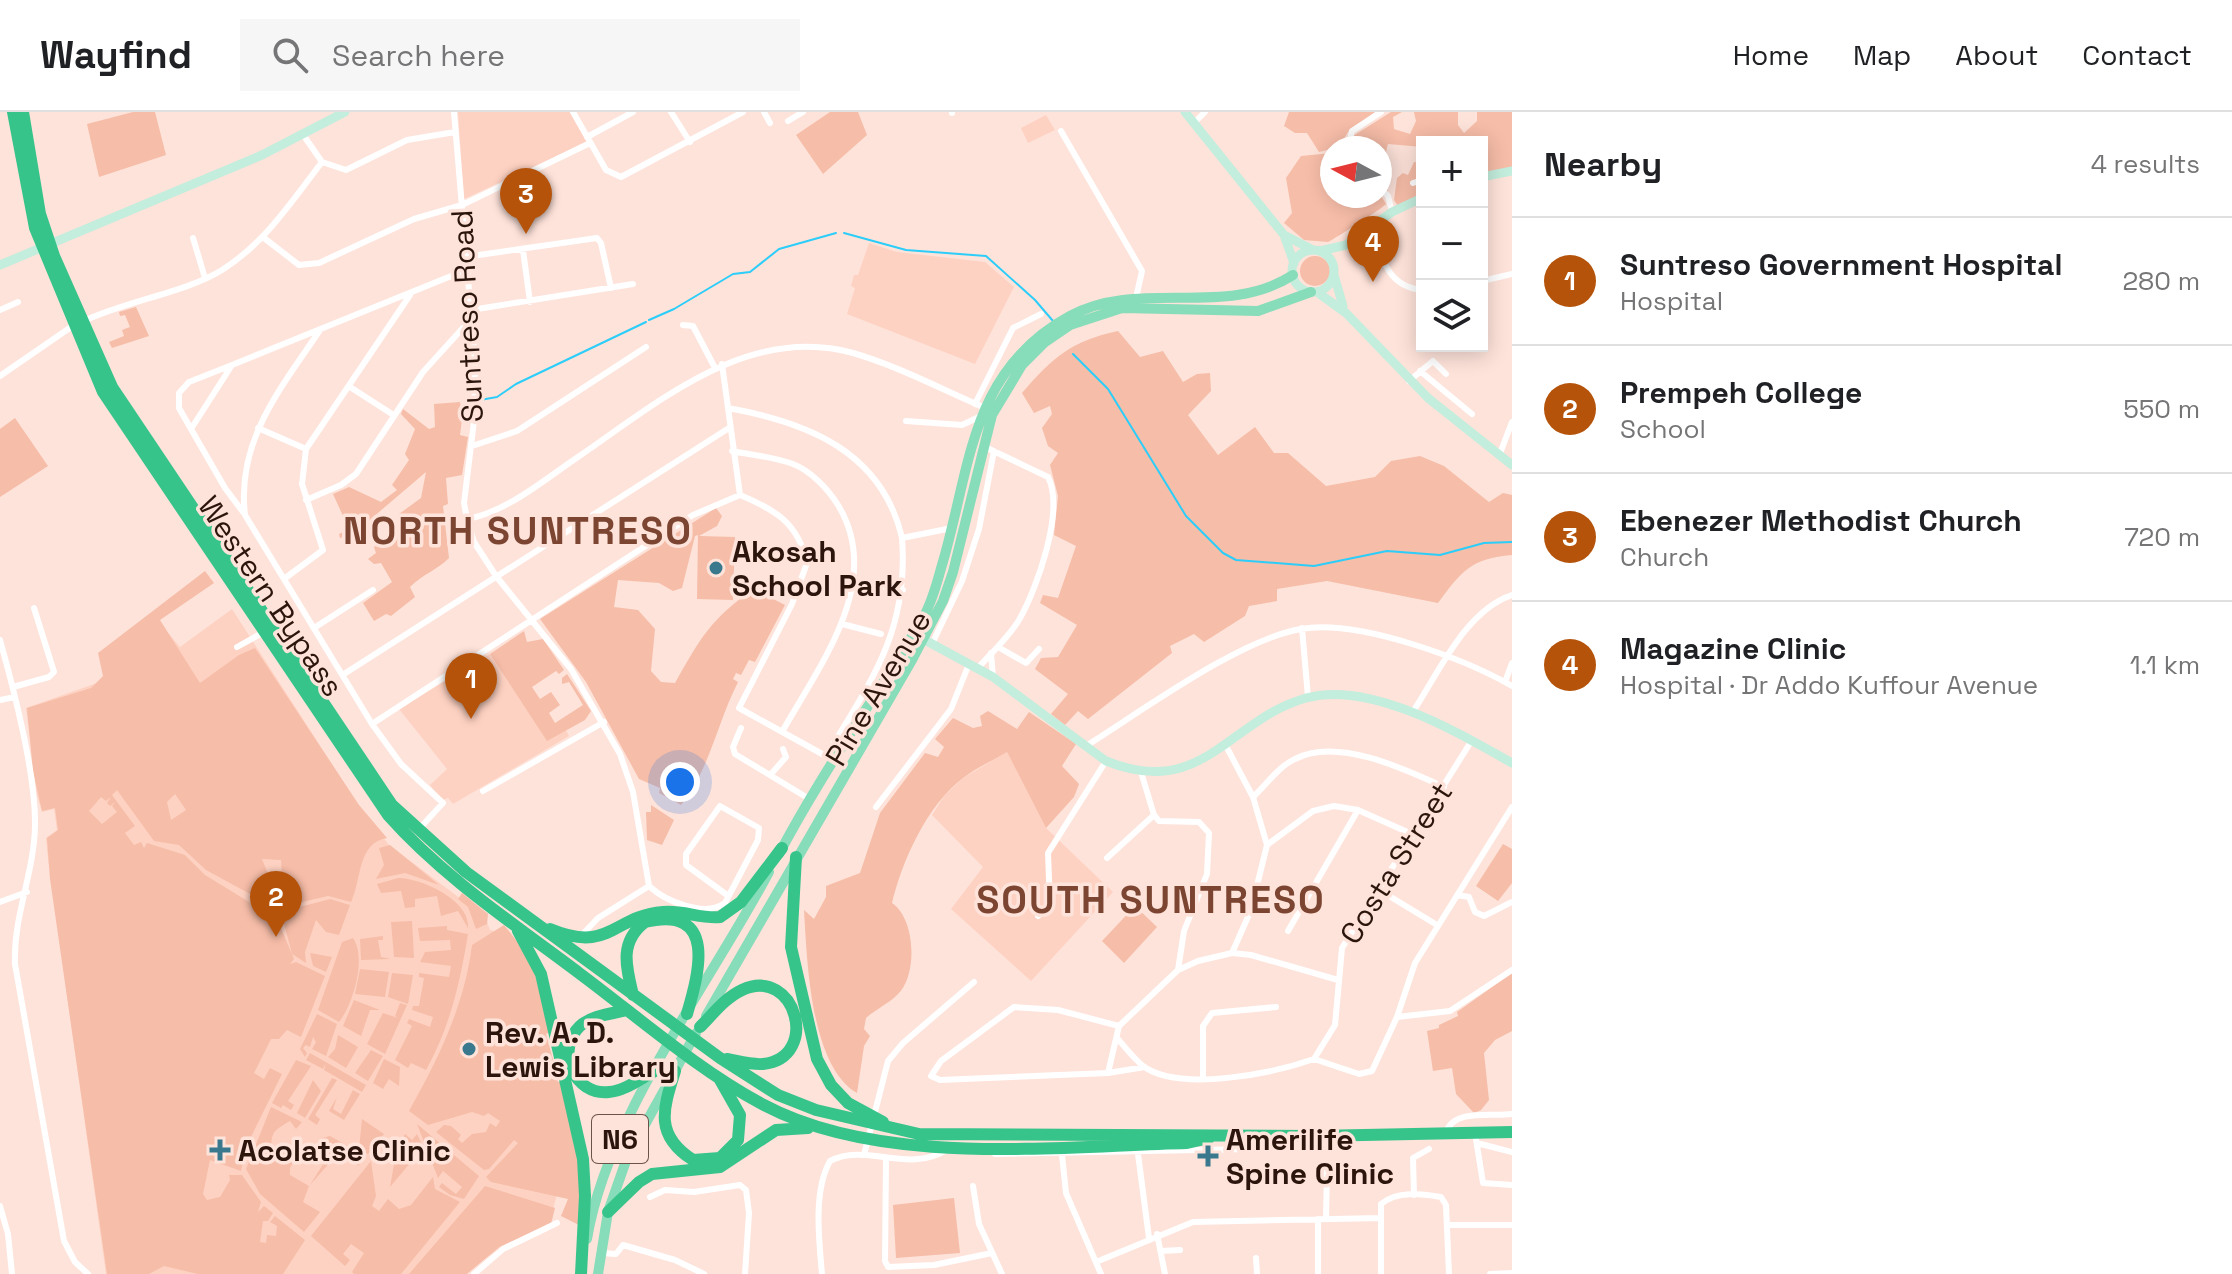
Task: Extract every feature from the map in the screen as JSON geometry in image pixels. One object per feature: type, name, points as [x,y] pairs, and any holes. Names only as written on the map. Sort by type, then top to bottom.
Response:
[{"type":"highway","name":"Western Bypass","points":[[13,112],[27,196],[46,247],[121,413],[388,815],[636,997]]},
{"type":"highway","name":"Western Bypass","points":[[23,112],[46,247]]},
{"type":"highway","name":"Western Bypass","points":[[121,413],[414,834],[514,924],[628,1011],[777,1111],[839,1132]]},
{"type":"highway","points":[[529,920],[578,938],[606,936],[644,915],[661,912],[720,917],[741,902],[782,848]]},
{"type":"highway","points":[[796,857],[792,880],[791,947],[817,1059],[831,1085],[848,1103],[900,1131]]},
{"type":"highway","name":"N6","points":[[687,1014],[701,955],[691,930],[671,919],[645,922],[628,941],[625,955],[636,997],[720,1058],[778,1095],[816,1110],[947,1144],[1186,1133],[1218,1136],[1446,1133],[1476,1138],[1512,1132]]},
{"type":"highway","points":[[514,924],[541,974],[583,1159],[585,1196],[581,1274]]},
{"type":"highway","points":[[700,1027],[728,999],[754,986],[775,990],[789,999],[798,1021],[797,1036],[785,1054],[760,1064],[720,1058]]},
{"type":"highway","points":[[628,1011],[592,1018],[579,1028],[569,1047],[572,1072],[587,1087],[606,1093],[623,1088],[655,1071]]},
{"type":"highway","points":[[675,1071],[665,1105],[669,1140],[693,1160],[704,1161],[726,1155],[740,1131],[736,1106],[715,1072]]},
{"type":"highway","name":"N6","points":[[608,1212],[639,1182],[652,1174],[720,1167],[776,1130],[799,1127],[947,1144],[1187,1143],[1218,1136]]},
{"type":"main road","points":[[0,265],[304,136],[345,112]]},
{"type":"main road","points":[[1185,112],[1284,235],[1298,285],[1346,313],[1409,381],[1512,465]]},
{"type":"main road","points":[[1488,176],[1512,171]]},
{"type":"main road","points":[[1294,263],[1303,252],[1346,245],[1392,212],[1416,201]]},
{"type":"main road","points":[[1284,235],[1331,259],[1346,313]]},
{"type":"main road","points":[[598,1274],[608,1212],[628,1155],[796,857],[928,641],[953,572],[988,448],[992,415],[1022,365],[1045,342],[1070,325],[1138,306],[1258,311],[1314,292],[1329,285],[1346,245]]},
{"type":"main road","name":"Pine Avenue","points":[[581,1274],[602,1182],[655,1071],[811,800],[830,759],[925,615],[952,528],[979,409],[1009,367],[1052,327],[1085,310],[1136,298],[1237,296],[1273,287],[1293,275]]},
{"type":"main road","points":[[928,641],[982,670],[1106,761],[1141,772],[1186,766],[1226,746],[1261,719],[1308,697],[1367,700],[1414,710],[1512,763]]},
{"type":"street","name":"Suntreso Road","points":[[454,112],[475,362],[472,446],[464,503],[467,519],[474,542],[496,576],[533,618],[571,669],[604,722],[631,783],[649,886]]},
{"type":"street","points":[[573,112],[606,170],[621,177],[743,112]]},
{"type":"street","points":[[264,238],[290,261],[309,266],[414,219],[462,205],[588,140],[633,112]]},
{"type":"street","points":[[671,112],[690,142]]},
{"type":"street","points":[[764,112],[770,123]]},
{"type":"street","points":[[788,121],[803,112]]},
{"type":"street","points":[[1194,123],[1205,112]]},
{"type":"street","points":[[1351,136],[1352,131],[1381,112]]},
{"type":"street","points":[[1061,131],[1142,271],[1136,298]]},
{"type":"street","points":[[304,136],[322,162],[338,170],[346,170],[407,140],[455,132]]},
{"type":"street","points":[[0,376],[79,323],[118,305],[205,278],[264,238],[322,162]]},
{"type":"street","points":[[1391,208],[1392,212]]},
{"type":"street","points":[[1372,227],[1387,271],[1409,288],[1416,289]]},
{"type":"street","points":[[193,238],[205,278]]},
{"type":"street","points":[[465,257],[597,238],[611,288]]},
{"type":"street","points":[[523,250],[530,302]]},
{"type":"street","points":[[414,834],[443,803],[401,764],[372,724],[245,515],[225,488],[179,408],[179,393],[189,382],[466,270]]},
{"type":"street","points":[[1486,280],[1512,274]]},
{"type":"street","points":[[471,310],[633,284]]},
{"type":"street","points":[[284,579],[323,550],[306,500],[302,475],[306,449],[411,293]]},
{"type":"street","points":[[0,310],[18,302]]},
{"type":"street","points":[[906,421],[962,425],[979,409],[1013,328],[1041,314]]},
{"type":"street","points":[[306,500],[341,485],[356,474],[392,414],[456,332],[471,319]]},
{"type":"street","points":[[683,325],[693,326],[719,366],[740,495]]},
{"type":"street","points":[[245,515],[242,484],[258,428],[320,330]]},
{"type":"street","points":[[472,446],[517,431],[646,347]]},
{"type":"street","points":[[467,519],[492,511],[526,491],[719,366],[770,349],[824,347],[882,364],[979,409]]},
{"type":"street","points":[[1409,381],[1433,361],[1446,374]]},
{"type":"street","points":[[191,429],[232,365]]},
{"type":"street","points":[[1420,371],[1472,414]]},
{"type":"street","points":[[350,387],[392,414]]},
{"type":"street","points":[[372,724],[693,515],[740,495],[770,507],[792,525],[807,563],[792,604],[739,702],[744,712],[830,759],[892,635],[903,590],[902,538],[878,483],[833,442],[805,426],[728,408]]},
{"type":"street","points":[[1499,456],[1512,422]]},
{"type":"street","points":[[258,428],[306,449]]},
{"type":"street","points":[[344,674],[729,428]]},
{"type":"street","points":[[876,807],[1019,620],[1039,575],[1049,538],[1054,495],[1048,477],[988,448],[979,529],[962,581],[928,641]]},
{"type":"street","points":[[732,451],[794,464],[832,496],[846,518],[856,573],[842,624],[782,732]]},
{"type":"street","points":[[460,452],[470,456]]},
{"type":"street","points":[[225,488],[242,484]]},
{"type":"street","points":[[902,538],[952,528]]},
{"type":"street","points":[[881,586],[903,590]]},
{"type":"street","points":[[314,628],[373,590]]},
{"type":"street","points":[[1414,710],[1478,617],[1500,599],[1512,595]]},
{"type":"street","points":[[13,687],[54,672],[34,608]]},
{"type":"street","points":[[842,624],[881,634]]},
{"type":"street","points":[[1086,746],[1258,642],[1302,628],[1329,627],[1451,655],[1512,686]]},
{"type":"street","points":[[1302,628],[1308,697]]},
{"type":"street","points":[[237,647],[264,632]]},
{"type":"street","points":[[0,640],[13,687],[35,813],[27,892],[14,940],[15,964],[64,1241],[75,1262],[88,1274]]},
{"type":"street","points":[[998,647],[1026,663],[1039,649]]},
{"type":"street","points":[[982,670],[991,653]]},
{"type":"street","points":[[1505,682],[1512,663]]},
{"type":"street","points":[[0,700],[15,697]]},
{"type":"street","points":[[483,791],[604,722]]},
{"type":"street","points":[[741,728],[733,747],[735,754],[772,773],[811,800]]},
{"type":"street","name":"Costa Street","points":[[1314,1059],[1335,1025],[1342,948],[1381,891],[1472,740]]},
{"type":"street","points":[[1226,746],[1253,797],[1267,845],[1251,910],[1232,953]]},
{"type":"street","points":[[772,773],[786,757],[783,749]]},
{"type":"street","points":[[1253,797],[1294,759],[1314,753],[1336,753],[1383,761],[1444,787]]},
{"type":"street","points":[[1038,916],[1050,905],[1048,853],[1106,761]]},
{"type":"street","points":[[1141,772],[1154,815],[1163,823],[1199,822],[1209,833],[1204,884],[1184,931],[1178,970]]},
{"type":"street","points":[[578,938],[598,918],[649,886],[669,900],[699,907],[719,907],[727,895],[758,840],[756,824],[720,806],[686,854],[686,865],[727,895]]},
{"type":"street","points":[[1267,845],[1316,809],[1334,806],[1358,810],[1414,835]]},
{"type":"street","points":[[1119,1026],[1058,1010],[1008,1008],[941,1061],[931,1076],[940,1080],[1108,1073],[1145,1067],[1203,1078],[1250,1077],[1314,1059],[1365,1075],[1381,1057],[1397,1017],[1406,982],[1437,925],[1512,807]]},
{"type":"street","points":[[1288,931],[1358,810]]},
{"type":"street","points":[[1107,858],[1154,815]]},
{"type":"street","points":[[1381,891],[1437,925]]},
{"type":"street","points":[[0,902],[27,892]]},
{"type":"street","points":[[1457,895],[1469,897],[1475,912],[1484,916],[1512,902]]},
{"type":"street","points":[[1108,1073],[1119,1026],[1178,970],[1207,958],[1232,953],[1251,955],[1338,980]]},
{"type":"street","points":[[1397,1017],[1450,1011],[1512,970]]},
{"type":"street","points":[[864,1155],[888,1061],[903,1043],[974,982]]},
{"type":"street","points":[[1203,1078],[1203,1026],[1212,1013],[1276,1007]]},
{"type":"street","points":[[1117,1038],[1145,1067]]},
{"type":"street","points":[[1446,1133],[1455,1120],[1469,1116],[1512,1114]]},
{"type":"street","points":[[822,1274],[820,1203],[824,1171],[833,1159],[850,1154],[886,1160],[916,1160],[940,1154],[947,1144],[967,1152],[1003,1155],[1251,1149],[1257,1136]]},
{"type":"street","points":[[1476,1138],[1512,1152]]},
{"type":"street","points":[[1476,1138],[1483,1183],[1512,1185]]},
{"type":"street","points":[[1414,1195],[1413,1158],[1429,1149]]},
{"type":"street","points":[[1138,1154],[1149,1238]]},
{"type":"street","points":[[1062,1155],[1066,1193],[1101,1274]]},
{"type":"street","points":[[886,1160],[883,1203],[885,1261],[888,1267],[934,1265],[992,1253]]},
{"type":"street","points":[[1318,1274],[1327,1170]]},
{"type":"street","points":[[650,1197],[665,1190],[694,1192],[740,1185],[746,1190],[749,1213],[745,1274]]},
{"type":"street","points":[[973,1186],[977,1215],[1002,1274]]},
{"type":"street","points":[[1381,1274],[1384,1202],[1396,1195],[1441,1197],[1446,1205],[1449,1274]]},
{"type":"street","points":[[0,1206],[8,1234],[12,1274]]},
{"type":"street","points":[[1096,1262],[1157,1234],[1193,1222],[1381,1218]]},
{"type":"street","points":[[474,1274],[503,1249],[557,1223]]},
{"type":"street","points":[[1448,1225],[1512,1225]]},
{"type":"street","points":[[1157,1234],[1165,1274]]},
{"type":"street","points":[[601,1253],[616,1254],[623,1245],[675,1260],[704,1274]]},
{"type":"street","points":[[1161,1251],[1180,1250]]},
{"type":"street","points":[[1256,1258],[1257,1274]]},
{"type":"street","points":[[1490,1274],[1512,1273]]},
{"type":"shaded area","points":[[133,112],[155,112],[166,155],[99,177],[87,124]]},
{"type":"shaded area","points":[[458,112],[571,112],[587,142],[464,199]]},
{"type":"shaded area","points":[[830,112],[858,112],[867,135],[823,174],[796,135]]},
{"type":"shaded area","points":[[1289,112],[1375,112],[1346,136],[1320,136],[1319,152],[1307,133],[1295,133],[1284,126]]},
{"type":"shaded area","points":[[1391,112],[1402,112],[1393,117],[1394,129],[1410,134],[1416,121],[1414,112],[1458,112],[1458,125],[1464,133],[1477,121],[1477,112],[1512,112],[1512,168],[1488,174],[1488,136],[1416,136],[1416,146],[1392,144],[1392,136],[1353,136]]},
{"type":"shaded area","points":[[1046,115],[1055,130],[1028,143],[1021,128]]},
{"type":"shaded area","points":[[1320,154],[1320,208],[1380,208],[1328,242],[1304,240],[1284,223],[1292,213],[1286,178],[1301,156]]},
{"type":"shaded area","points":[[1416,162],[1416,198],[1398,206],[1394,200],[1397,178],[1403,173],[1408,175]]},
{"type":"shaded area","points":[[869,243],[897,252],[985,262],[1014,287],[975,364],[847,314],[855,288],[851,286],[854,275],[858,275]]},
{"type":"shaded area","points":[[1315,256],[1326,260],[1330,271],[1326,282],[1315,286],[1304,282],[1300,271],[1304,260]]},
{"type":"shaded area","points":[[136,307],[149,336],[112,348],[109,342],[124,336],[122,330],[130,327],[125,315],[120,316],[119,312]]},
{"type":"shaded area","points":[[1118,331],[1140,357],[1163,351],[1183,382],[1197,374],[1210,373],[1211,391],[1188,415],[1218,455],[1255,427],[1274,453],[1288,453],[1326,486],[1375,477],[1391,461],[1420,456],[1444,466],[1489,502],[1503,493],[1512,495],[1512,555],[1486,559],[1468,568],[1438,603],[1327,581],[1277,589],[1277,601],[1249,606],[1245,616],[1204,642],[1194,634],[1170,646],[1172,653],[1088,719],[1078,711],[1065,725],[1051,714],[1068,694],[1035,669],[1041,658],[1058,657],[1077,625],[1040,603],[1043,595],[1058,598],[1076,546],[1054,535],[1058,496],[1050,465],[1058,453],[1048,446],[1042,428],[1052,414],[1050,406],[1034,413],[1022,393],[1064,353],[1087,340]]},
{"type":"shaded area","points":[[460,402],[460,435],[468,437],[462,475],[446,478],[448,504],[443,506],[449,558],[410,587],[415,597],[391,616],[386,614],[374,621],[363,603],[392,582],[381,563],[374,564],[368,559],[376,553],[374,547],[404,521],[399,514],[421,498],[426,472],[352,535],[340,538],[339,534],[349,529],[333,494],[349,487],[381,502],[397,490],[392,485],[409,460],[405,454],[415,429],[401,414],[403,409],[429,429],[435,427],[434,404]]},
{"type":"shaded area","points":[[15,418],[48,466],[0,497],[0,429]]},
{"type":"shaded area","points":[[716,508],[722,516],[717,526],[699,536],[735,537],[733,600],[697,599],[698,535],[695,536],[682,588],[673,591],[659,583],[618,580],[614,607],[638,610],[655,629],[651,671],[661,682],[675,683],[708,630],[754,589],[785,605],[755,662],[749,660],[741,675],[736,673],[733,679],[738,682],[706,761],[681,805],[659,793],[660,788],[639,779],[586,682],[540,619]]},
{"type":"shaded area","points":[[205,571],[214,583],[160,620],[200,683],[239,655],[255,648],[359,805],[387,838],[377,841],[365,854],[351,902],[328,896],[276,908],[206,870],[179,845],[154,841],[117,790],[112,795],[135,826],[125,833],[134,845],[141,842],[144,848],[147,843],[185,855],[205,875],[277,919],[294,959],[290,964],[296,962],[325,976],[301,1037],[287,1030],[279,1039],[271,1039],[254,1073],[264,1079],[270,1068],[282,1074],[247,1145],[241,1171],[210,1160],[203,1194],[207,1200],[220,1197],[230,1180],[229,1175],[242,1175],[261,1202],[258,1212],[264,1206],[273,1213],[268,1221],[263,1221],[260,1242],[266,1243],[267,1235],[276,1236],[277,1226],[270,1222],[275,1216],[305,1240],[283,1274],[198,1274],[164,1266],[149,1274],[107,1274],[50,879],[47,838],[58,830],[55,808],[42,811],[33,771],[27,708],[91,688],[103,676],[98,653]],"holes":[[[175,794],[186,810],[171,820],[167,802]],[[101,797],[106,801],[111,797],[107,803],[110,806],[115,802],[112,806],[117,812],[102,824],[89,811]],[[262,859],[281,860],[282,878],[269,876]]]},
{"type":"shaded area","points":[[232,609],[359,806],[389,845],[485,917],[490,930],[498,932],[560,1181],[553,1210],[464,1274],[106,1274],[48,859],[46,838],[57,830],[54,809],[42,812],[37,795],[26,708],[97,683],[158,621],[180,647]]},
{"type":"shaded area","points":[[524,631],[527,642],[543,639],[564,670],[559,674],[556,671],[532,687],[540,699],[551,692],[560,705],[549,713],[555,723],[583,705],[569,682],[562,684],[562,678],[567,674],[591,711],[585,720],[547,741],[490,654]]},
{"type":"shaded area","points":[[490,654],[547,740],[566,730],[569,736],[453,804],[448,798],[443,800],[430,785],[447,769],[399,709]]},
{"type":"shaded area","points":[[988,711],[1017,729],[1029,712],[1076,744],[1062,766],[1079,784],[1074,797],[1046,828],[1007,752],[963,778],[927,818],[909,852],[892,903],[900,911],[910,934],[908,975],[897,995],[866,1018],[864,1029],[870,1036],[864,1046],[857,1093],[841,1079],[829,1060],[820,1036],[810,982],[804,910],[814,919],[826,897],[826,886],[860,873],[880,813],[925,753],[938,757],[944,747],[935,739],[953,718],[973,728],[982,726],[980,716]]},
{"type":"shaded area","points":[[1007,752],[1046,828],[1113,892],[1031,981],[951,909],[983,867],[932,815],[944,796],[963,778]]},
{"type":"shaded area","points":[[651,805],[674,820],[662,845],[647,840],[646,812],[651,812]]},
{"type":"shaded area","points":[[1503,844],[1512,849],[1512,883],[1498,901],[1476,886]]},
{"type":"shaded area","points":[[390,845],[439,885],[405,873],[376,879],[384,865],[379,848]]},
{"type":"shaded area","points":[[398,878],[419,882],[453,900],[467,918],[468,928],[458,911],[441,916],[437,896],[415,899],[415,907],[405,908],[401,891],[381,893],[377,884]]},
{"type":"shaded area","points":[[462,893],[488,914],[487,924],[476,929],[468,907],[458,899]]},
{"type":"shaded area","points":[[330,899],[350,905],[339,935],[326,932],[316,920],[305,952],[306,963],[292,954],[281,912]]},
{"type":"shaded area","points":[[1135,906],[1157,927],[1124,963],[1102,941]]},
{"type":"shaded area","points":[[412,921],[414,958],[394,957],[391,922]]},
{"type":"shaded area","points":[[504,925],[531,959],[550,1032],[546,1034],[554,1063],[558,1063],[555,1069],[558,1082],[562,1082],[580,1168],[579,1225],[561,1216],[568,1199],[491,1182],[486,1177],[518,1143],[514,1140],[489,1169],[484,1170],[436,1132],[444,1125],[451,1126],[461,1135],[458,1139],[462,1143],[472,1134],[486,1132],[490,1123],[496,1127],[500,1121],[488,1113],[484,1116],[472,1112],[428,1125],[409,1111],[449,1031],[463,990],[472,945]]},
{"type":"shaded area","points":[[447,926],[447,930],[468,934],[453,1004],[442,1038],[426,1070],[411,1063],[408,1068],[395,1060],[412,1026],[407,1023],[409,1019],[430,1027],[433,1017],[412,1010],[413,1006],[419,1006],[424,978],[419,977],[419,973],[449,977],[451,966],[420,962],[425,952],[451,950],[450,940],[420,941],[418,928]]},
{"type":"shaded area","points":[[383,936],[383,940],[378,940],[381,957],[391,959],[361,960],[360,939]]},
{"type":"shaded area","points":[[353,938],[359,957],[356,981],[349,1005],[339,1022],[318,1010],[342,942]]},
{"type":"shaded area","points":[[310,953],[332,957],[326,972],[313,966]]},
{"type":"shaded area","points":[[360,969],[389,972],[385,997],[355,994]]},
{"type":"shaded area","points":[[392,973],[413,975],[408,1004],[388,997]]},
{"type":"shaded area","points":[[1512,973],[1512,1031],[1495,1040],[1484,1053],[1489,1100],[1474,1113],[1456,1094],[1452,1068],[1433,1071],[1427,1031],[1439,1028],[1439,1025],[1458,1016],[1457,1012]]},
{"type":"shaded area","points":[[354,1000],[380,1010],[370,1010],[361,1036],[343,1026]]},
{"type":"shaded area","points":[[400,1003],[407,1005],[385,1054],[367,1044],[383,1013],[398,1018],[395,1016]]},
{"type":"shaded area","points":[[317,1014],[337,1024],[326,1056],[312,1049],[316,1042],[313,1037],[310,1047],[306,1045],[303,1048],[307,1053],[305,1057],[300,1049]]},
{"type":"shaded area","points":[[338,1035],[358,1047],[346,1068],[328,1057],[335,1049]]},
{"type":"shaded area","points":[[371,1050],[383,1056],[368,1081],[355,1073]]},
{"type":"shaded area","points":[[310,1053],[366,1085],[362,1092],[324,1070],[326,1063],[323,1069],[306,1060]]},
{"type":"shaded area","points":[[384,1059],[400,1067],[399,1086],[389,1079],[383,1089],[373,1083]]},
{"type":"shaded area","points":[[296,1060],[311,1066],[288,1101],[294,1105],[291,1110],[283,1105],[281,1108],[272,1103]]},
{"type":"shaded area","points":[[332,1078],[337,1080],[315,1115],[320,1119],[317,1125],[308,1119]]},
{"type":"shaded area","points":[[313,1080],[321,1091],[305,1118],[297,1113]]},
{"type":"shaded area","points":[[353,1090],[360,1094],[344,1120],[329,1111],[337,1097],[333,1109],[341,1114]]},
{"type":"shaded area","points":[[271,1107],[302,1122],[296,1129],[290,1121],[279,1128],[272,1138],[271,1148],[272,1155],[280,1155],[281,1149],[287,1154],[296,1146],[300,1148],[290,1168],[290,1175],[309,1186],[303,1202],[320,1212],[304,1232],[260,1194],[246,1169]]},
{"type":"shaded area","points":[[362,1119],[384,1134],[368,1154],[359,1149]]},
{"type":"shaded area","points":[[417,1124],[479,1176],[464,1199],[450,1195],[439,1187],[442,1183],[456,1194],[462,1187],[443,1171],[438,1178]]},
{"type":"shaded area","points":[[405,1134],[412,1140],[417,1134],[426,1153],[404,1158],[411,1162],[390,1187],[397,1147]]},
{"type":"shaded area","points":[[330,1136],[366,1156],[358,1166],[348,1151],[344,1155],[340,1151],[310,1185],[327,1158],[315,1147],[322,1147],[324,1143],[319,1139]]},
{"type":"shaded area","points":[[371,1161],[376,1196],[372,1206],[379,1211],[388,1199],[399,1209],[411,1205],[433,1177],[435,1189],[460,1202],[401,1274],[354,1274],[352,1272],[364,1253],[351,1244],[343,1254],[350,1260],[345,1266],[311,1236]]},
{"type":"shaded area","points":[[485,1186],[555,1208],[551,1224],[499,1247],[467,1274],[409,1274]]},
{"type":"shaded area","points":[[954,1198],[960,1253],[896,1258],[893,1205]]},
{"type":"waterway","points":[[649,320],[733,274],[750,272],[779,249],[836,233]]},
{"type":"waterway","points":[[844,233],[906,250],[986,256],[1035,300],[1053,321]]},
{"type":"waterway","points":[[480,400],[497,397],[516,384],[646,322]]},
{"type":"waterway","points":[[1073,354],[1108,389],[1186,516],[1223,553],[1236,560],[1314,566],[1387,551],[1440,555],[1484,543],[1512,542]]},
{"type":"place","name":"Ebenezer Methodist Church","points":[[526,234]]},
{"type":"place","name":"Magazine Clinic","points":[[1373,282]]},
{"type":"place","name":"Akosah School Park","points":[[716,568]]},
{"type":"place","name":"Suntreso Government Hospital","points":[[471,719]]},
{"type":"place","name":"Prempeh College","points":[[276,937]]},
{"type":"place","name":"Rev. A. D. Lewis Library","points":[[469,1049]]},
{"type":"place","name":"Acolatse Clinic","points":[[220,1150]]},
{"type":"place","name":"Amerilife Spine Clinic","points":[[1208,1156]]},
{"type":"district","name":"NORTH SUNTRESO","points":[[518,531]]},
{"type":"district","name":"SOUTH SUNTRESO","points":[[1151,900]]}]
